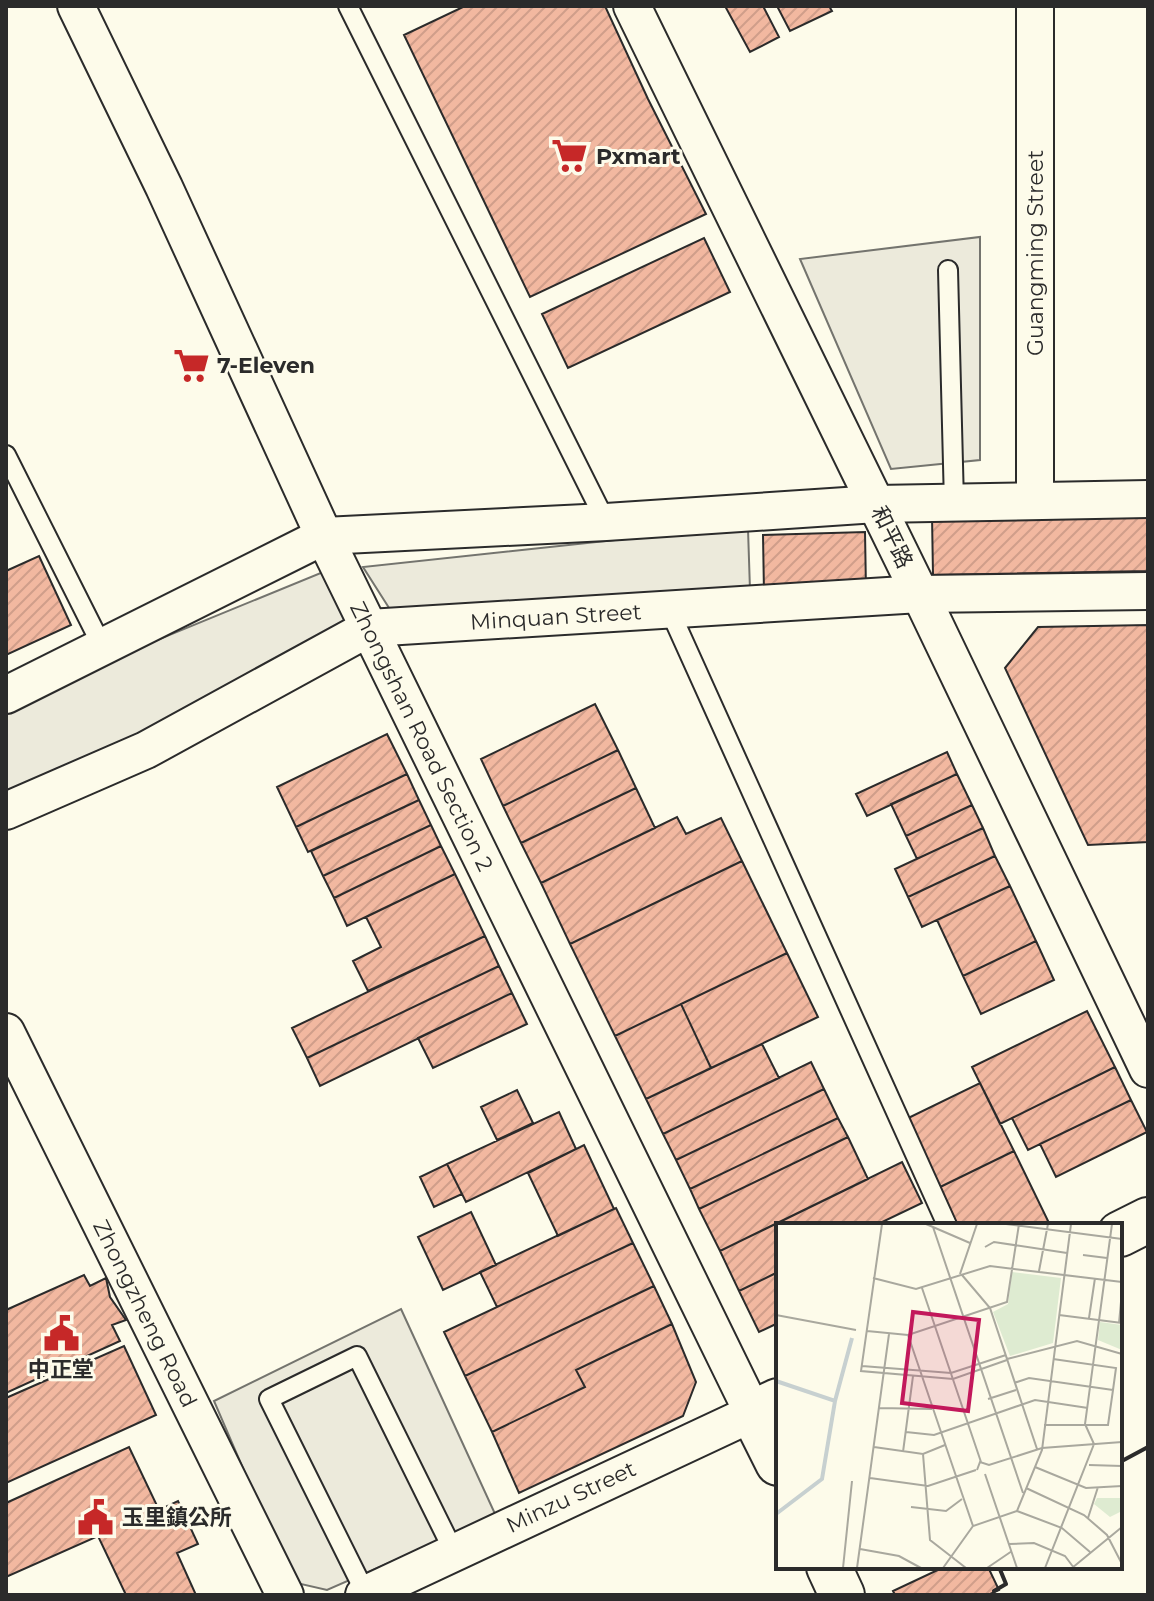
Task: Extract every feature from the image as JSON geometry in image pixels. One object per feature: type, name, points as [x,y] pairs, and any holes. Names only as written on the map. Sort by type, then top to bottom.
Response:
[{"type":"street","name":"Zhongshan Road Section 2","points":[[76,6],[369,628],[766,1407],[776,1454]]},
{"type":"street","name":"和平路","points":[[632,6],[1148,1069]]},
{"type":"street","name":"Guangming Street","points":[[1035,6],[1035,501]]},
{"type":"street","points":[[6,695],[324,536],[876,504],[1148,499]]},
{"type":"street","name":"Minquan Street","points":[[6,811],[146,750],[369,628],[920,594],[1148,591]]},
{"type":"street","name":"Zhongzheng Road","points":[[6,1032],[285,1595]]},
{"type":"street","points":[[1122,1233],[1148,1220]]},
{"type":"street","name":"Minzu Street","points":[[365,1595],[766,1407]]},
{"type":"street","points":[[830,1569],[842,1595]]},
{"type":"lane","points":[[348,6],[606,522]]},
{"type":"lane","points":[[948,270],[954,503]]},
{"type":"lane","points":[[6,455],[102,646]]},
{"type":"lane","points":[[669,609],[946,1223]]},
{"type":"lane","points":[[365,1595],[269,1399],[344,1362],[357,1356],[454,1552]]},
{"type":"shaded area","points":[[980,237],[980,460],[891,469],[800,259]]},
{"type":"shaded area","points":[[748,529],[750,590],[398,622],[363,567],[643,537]]},
{"type":"shaded area","points":[[328,570],[363,637],[6,795],[6,702]]},
{"type":"shaded area","points":[[401,1309],[496,1516],[327,1590],[292,1582],[214,1401]]},
{"type":"building","name":"Pxmart","points":[[465,6],[605,6],[706,214],[530,297],[404,35]]},
{"type":"building","points":[[725,6],[763,6],[779,37],[750,52]]},
{"type":"building","points":[[777,6],[829,6],[832,11],[790,31]]},
{"type":"building","points":[[704,238],[730,292],[568,368],[542,314]]},
{"type":"building","points":[[1148,512],[1148,571],[933,575],[932,516]]},
{"type":"building","points":[[865,532],[866,590],[764,593],[763,535]]},
{"type":"building","points":[[39,556],[71,625],[6,655],[6,571]]},
{"type":"building","points":[[1148,625],[1148,842],[1088,845],[1005,668],[1038,627]]},
{"type":"building","points":[[595,704],[618,750],[503,806],[481,759]]},
{"type":"building","points":[[387,734],[407,774],[296,827],[277,787]]},
{"type":"building","points":[[618,750],[636,788],[521,843],[503,806]]},
{"type":"building","points":[[947,752],[957,774],[867,816],[856,794]]},
{"type":"building","points":[[407,774],[419,800],[308,852],[296,827]]},
{"type":"building","points":[[957,774],[972,805],[906,836],[891,804]]},
{"type":"building","points":[[636,788],[655,828],[541,883],[521,843]]},
{"type":"building","points":[[419,800],[431,825],[323,876],[311,851]]},
{"type":"building","points":[[972,805],[983,828],[917,859],[906,836]]},
{"type":"building","points":[[677,817],[686,834],[721,818],[742,861],[570,944],[541,883]]},
{"type":"building","points":[[431,825],[441,846],[334,898],[323,876]]},
{"type":"building","points":[[983,828],[995,856],[908,897],[895,869]]},
{"type":"building","points":[[441,846],[455,874],[347,926],[334,898]]},
{"type":"building","points":[[995,856],[1010,886],[922,927],[908,897]]},
{"type":"building","points":[[742,861],[787,953],[615,1036],[570,944]]},
{"type":"building","points":[[455,874],[485,936],[368,991],[353,961],[381,947],[366,917]]},
{"type":"building","points":[[1010,886],[1036,941],[963,976],[937,920]]},
{"type":"building","points":[[485,936],[499,966],[307,1058],[292,1028]]},
{"type":"building","points":[[1036,941],[1054,980],[981,1014],[963,976]]},
{"type":"building","points":[[787,953],[818,1017],[711,1068],[681,1004]]},
{"type":"building","points":[[499,966],[512,993],[320,1086],[307,1058]]},
{"type":"building","points":[[512,993],[527,1024],[433,1068],[418,1038]]},
{"type":"building","points":[[681,1004],[711,1068],[646,1099],[615,1036]]},
{"type":"building","points":[[1087,1011],[1115,1067],[1000,1124],[972,1067]]},
{"type":"building","points":[[762,1044],[779,1078],[663,1134],[646,1099]]},
{"type":"building","points":[[811,1062],[824,1089],[676,1160],[663,1134]]},
{"type":"building","points":[[1115,1067],[1131,1100],[1028,1150],[1012,1118]]},
{"type":"building","points":[[980,1083],[1014,1151],[934,1190],[900,1122]]},
{"type":"building","points":[[824,1089],[838,1118],[690,1189],[676,1160]]},
{"type":"building","points":[[517,1090],[533,1123],[497,1140],[481,1107]]},
{"type":"building","points":[[1131,1100],[1147,1132],[1056,1177],[1040,1144]]},
{"type":"building","points":[[559,1112],[576,1149],[466,1202],[447,1164]]},
{"type":"building","points":[[838,1118],[848,1137],[699,1209],[690,1189]]},
{"type":"building","points":[[848,1137],[868,1179],[720,1251],[699,1209]]},
{"type":"building","points":[[584,1145],[614,1209],[558,1236],[528,1173]]},
{"type":"building","points":[[1014,1151],[1049,1223],[950,1223],[934,1190]]},
{"type":"building","points":[[902,1162],[922,1203],[880,1223],[777,1223]]},
{"type":"building","points":[[447,1164],[462,1194],[434,1207],[420,1177]]},
{"type":"building","points":[[616,1208],[633,1243],[497,1307],[480,1272]]},
{"type":"building","points":[[471,1212],[496,1265],[443,1290],[418,1237]]},
{"type":"building","points":[[776,1224],[776,1273],[739,1291],[720,1251]]},
{"type":"building","points":[[633,1243],[654,1286],[465,1376],[444,1332]]},
{"type":"building","points":[[776,1273],[776,1324],[759,1332],[739,1291]]},
{"type":"building","name":"中正堂","points":[[84,1275],[90,1286],[106,1278],[110,1297],[126,1320],[112,1325],[120,1341],[6,1393],[6,1310]]},
{"type":"building","points":[[654,1286],[672,1324],[576,1370],[585,1387],[492,1432],[465,1376]]},
{"type":"building","points":[[672,1324],[696,1382],[683,1416],[519,1493],[492,1432],[585,1387],[576,1370]]},
{"type":"building","points":[[124,1346],[156,1415],[6,1483],[6,1398]]},
{"type":"building","name":"玉里鎮公所","points":[[129,1447],[159,1510],[178,1501],[198,1544],[177,1553],[196,1595],[126,1595],[98,1536],[6,1577],[6,1503]]},
{"type":"building","points":[[940,1569],[989,1569],[999,1590],[988,1595],[895,1595],[893,1591]]},
{"type":"wall","points":[[1122,1461],[1148,1447]]},
{"type":"wall","points":[[994,1591],[1006,1584],[1000,1569]]},
{"type":"place","name":"Pxmart","points":[[570,156]]},
{"type":"place","name":"7-Eleven","points":[[191,365]]},
{"type":"place","name":"中正堂","points":[[61,1333]]},
{"type":"place","name":"玉里鎮公所","points":[[96,1517]]}]
